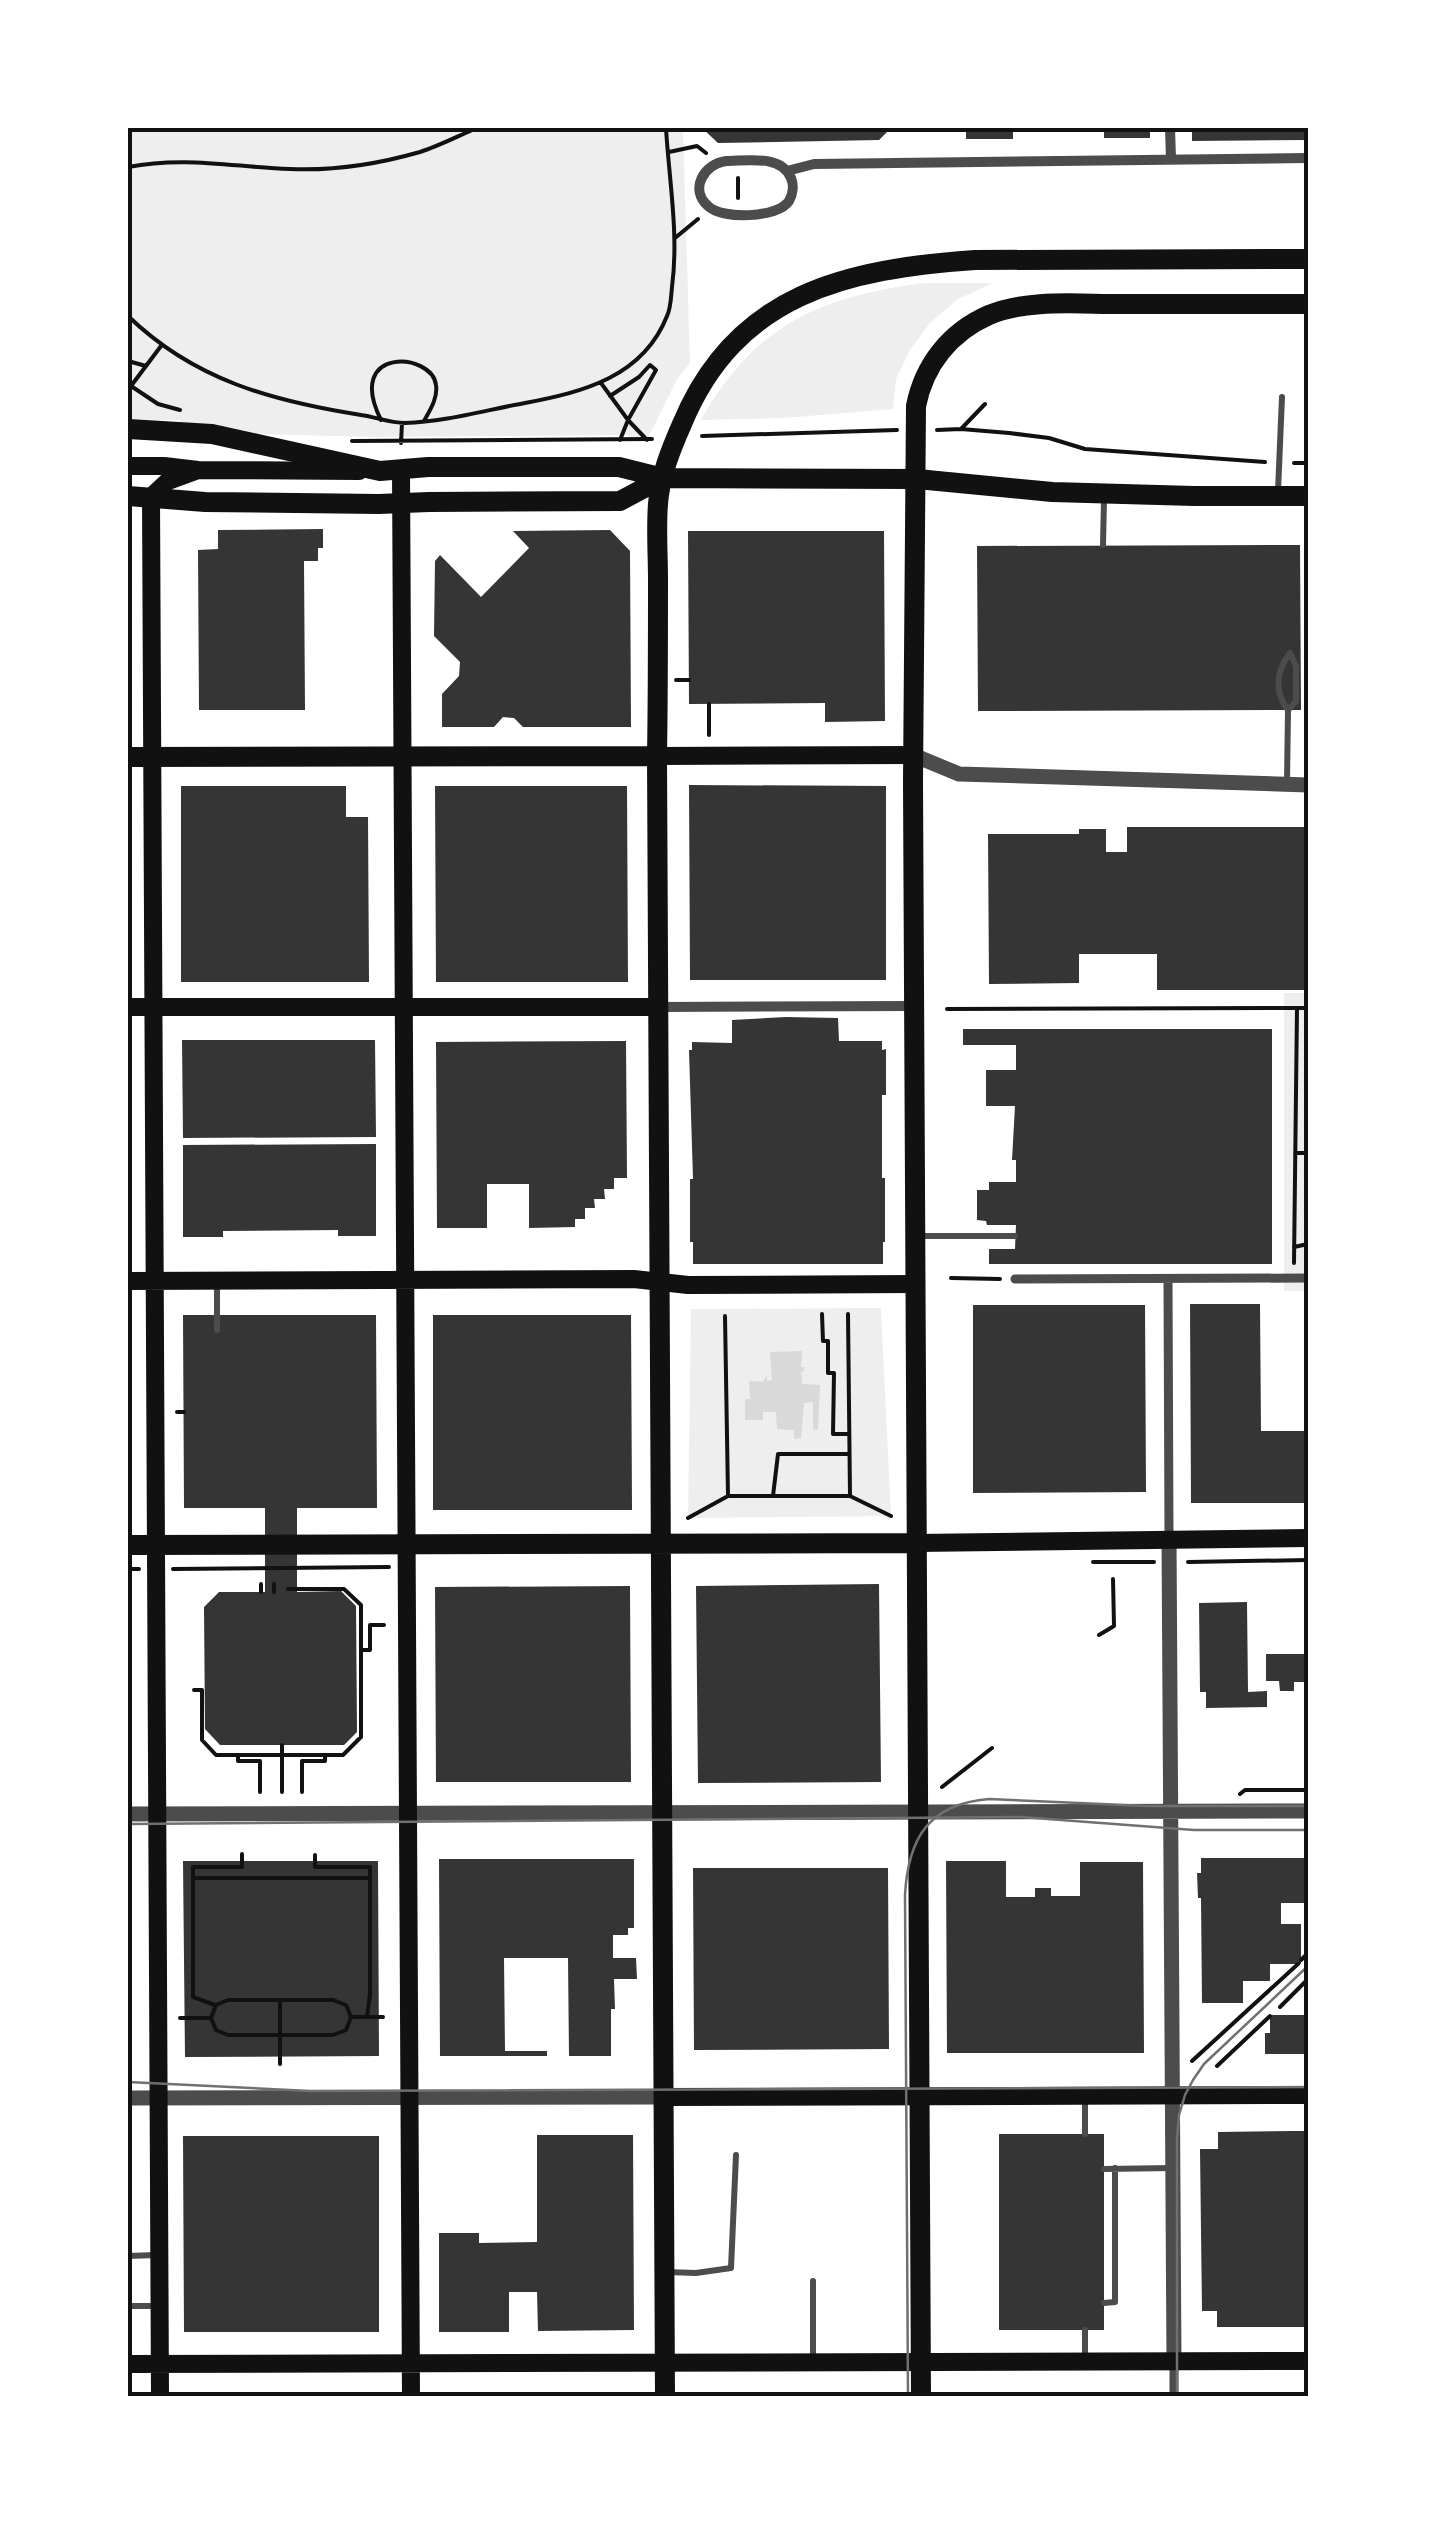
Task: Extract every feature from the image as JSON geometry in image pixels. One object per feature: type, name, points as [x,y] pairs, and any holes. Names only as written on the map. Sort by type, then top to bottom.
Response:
[{"type":"main road","points":[[665,2396],[657,756],[658,504],[669,454],[692,398],[730,348],[786,303],[835,282],[882,270],[975,260],[1308,259]]},
{"type":"main road","points":[[921,2396],[913,755],[916,406],[920,385],[932,361],[945,347],[973,323],[1008,309],[1050,305],[1308,304]]},
{"type":"main road","points":[[128,429],[212,434],[390,470]]},
{"type":"main road","points":[[128,466],[198,470],[620,467],[663,478],[916,480],[1052,492],[1308,496]]},
{"type":"main road","points":[[160,2396],[151,497],[168,481],[198,470]]},
{"type":"main road","points":[[390,470],[402,503],[411,2396]]},
{"type":"main road","points":[[128,496],[205,502],[620,501],[663,478]]},
{"type":"main road","points":[[128,757],[913,755]]},
{"type":"main road","points":[[128,1007],[659,1006]]},
{"type":"main road","points":[[128,1280],[634,1279],[688,1285],[916,1284]]},
{"type":"main road","points":[[128,1546],[1308,1538]]},
{"type":"main road","points":[[664,2097],[1308,2095]]},
{"type":"main road","points":[[128,2364],[1308,2361]]},
{"type":"street","points":[[1170,128],[1171,159]]},
{"type":"street","points":[[787,172],[814,164],[1308,158]]},
{"type":"street","points":[[738,161],[773,162],[787,172],[791,196],[781,209],[765,214],[726,214],[704,202],[700,187],[705,171],[718,162],[738,161]]},
{"type":"street","points":[[913,755],[959,774],[1308,785]]},
{"type":"street","points":[[659,1006],[914,1006]]},
{"type":"street","points":[[1168,1278],[1174,2396]]},
{"type":"street","points":[[1015,1279],[1308,1278]]},
{"type":"street","points":[[128,1814],[1308,1811]]},
{"type":"street","points":[[128,2098],[664,2097]]},
{"type":"lane","points":[[1278,496],[1282,397]]},
{"type":"lane","points":[[1103,545],[1104,493]]},
{"type":"lane","points":[[1287,785],[1288,710],[1280,700],[1280,666],[1290,653],[1296,666],[1296,702],[1288,710]]},
{"type":"lane","points":[[915,1236],[1015,1236]]},
{"type":"lane","points":[[217,1280],[217,1330]]},
{"type":"lane","points":[[1085,2096],[1085,2134]]},
{"type":"lane","points":[[665,2272],[730,2268],[736,2155]]},
{"type":"lane","points":[[1104,2168],[1173,2168]]},
{"type":"lane","points":[[1104,2302],[1115,2302],[1115,2168]]},
{"type":"lane","points":[[128,2256],[159,2255]]},
{"type":"lane","points":[[812,2363],[814,2282]]},
{"type":"lane","points":[[128,2306],[160,2306]]},
{"type":"lane","points":[[1085,2330],[1085,2362]]},
{"type":"path","points":[[128,166],[196,160],[289,170],[358,166],[423,151],[477,128]]},
{"type":"path","points":[[128,316],[161,346],[217,378],[248,390],[402,423],[542,400],[602,383],[620,374],[650,347],[668,314],[675,238],[666,128]]},
{"type":"path","points":[[667,152],[697,146],[718,162]]},
{"type":"path","points":[[738,161],[739,214]]},
{"type":"path","points":[[675,238],[710,208]]},
{"type":"path","points":[[158,404],[129,388],[161,346]]},
{"type":"path","points":[[128,361],[146,366]]},
{"type":"path","points":[[381,420],[372,390],[374,372],[390,362],[406,362],[420,365],[434,378],[436,394],[423,422]]},
{"type":"path","points":[[610,396],[650,365],[656,370],[620,440]]},
{"type":"path","points":[[402,423],[402,442],[646,440],[602,383]]},
{"type":"path","points":[[986,404],[960,429],[1048,438],[1085,449],[1308,463]]},
{"type":"path","points":[[695,436],[895,430]]},
{"type":"path","points":[[947,1008],[1308,1008]]},
{"type":"path","points":[[1294,1278],[1297,1008]]},
{"type":"path","points":[[1296,1071],[1308,1073]]},
{"type":"path","points":[[1295,1153],[1308,1154]]},
{"type":"path","points":[[1294,1246],[1308,1244]]},
{"type":"path","points":[[951,1278],[999,1279]]},
{"type":"path","points":[[822,1314],[822,1341],[828,1340],[828,1373],[834,1373],[833,1434],[849,1434]]},
{"type":"path","points":[[848,1314],[850,1496]]},
{"type":"path","points":[[725,1316],[728,1496]]},
{"type":"path","points":[[774,1496],[778,1454],[850,1454]]},
{"type":"path","points":[[688,1518],[728,1496],[850,1496],[891,1516]]},
{"type":"path","points":[[1100,1635],[1114,1626],[1114,1579]]},
{"type":"path","points":[[261,1584],[261,1592]]},
{"type":"path","points":[[274,1584],[274,1592]]},
{"type":"path","points":[[194,1690],[202,1690],[202,1740],[216,1755],[343,1755],[361,1736],[360,1605],[344,1589],[288,1588]]},
{"type":"path","points":[[361,1650],[370,1650],[370,1624],[384,1624]]},
{"type":"path","points":[[282,1745],[282,1792]]},
{"type":"path","points":[[942,1787],[992,1748]]},
{"type":"path","points":[[238,1755],[238,1761],[260,1760],[260,1792]]},
{"type":"path","points":[[302,1792],[302,1760],[325,1760],[325,1755]]},
{"type":"path","points":[[1247,1790],[1308,1790]]},
{"type":"path","points":[[210,2018],[221,2034],[340,2034],[350,2024],[350,2010],[340,2001],[228,2000],[216,2005],[194,1997],[193,1866],[242,1867],[242,1854]]},
{"type":"path","points":[[315,1854],[314,1867],[370,1867],[367,2017]]},
{"type":"path","points":[[193,1878],[370,1878]]},
{"type":"path","points":[[1192,2061],[1304,1960]]},
{"type":"path","points":[[1280,2007],[1308,1980]]},
{"type":"path","points":[[280,2000],[280,2064]]},
{"type":"path","points":[[210,2018],[216,2005]]},
{"type":"path","points":[[1218,2066],[1270,2016]]},
{"type":"path","points":[[180,2018],[210,2018]]},
{"type":"path","points":[[351,2018],[383,2018]]},
{"type":"shaded area","points":[[128,128],[683,128],[690,363],[677,379],[647,440],[625,435],[375,437],[181,432],[180,420],[128,420]]},
{"type":"shaded area","points":[[925,283],[993,283],[958,299],[930,323],[910,350],[896,379],[893,409],[701,420],[744,360],[794,321],[854,297]]},
{"type":"shaded area","points":[[1284,993],[1308,993],[1308,1291],[1284,1291]]},
{"type":"shaded area","points":[[881,1308],[891,1516],[688,1518],[691,1309]]},
{"type":"shaded area","points":[[802,1351],[802,1384],[820,1385],[818,1430],[813,1429],[813,1402],[804,1403],[801,1438],[794,1439],[794,1430],[777,1429],[776,1412],[763,1412],[763,1420],[745,1420],[749,1381],[763,1382],[767,1375],[767,1381],[772,1380],[770,1352]]},
{"type":"building","points":[[702,128],[891,128],[879,140],[718,143]]},
{"type":"building","points":[[966,128],[1013,128],[1013,139],[966,139]]},
{"type":"building","points":[[1104,128],[1150,128],[1150,138],[1104,138]]},
{"type":"building","points":[[1192,128],[1308,128],[1308,140],[1192,141]]},
{"type":"building","points":[[323,529],[318,561],[304,561],[305,710],[199,710],[198,550],[218,549],[218,530]]},
{"type":"building","points":[[610,530],[630,551],[631,727],[523,727],[514,718],[503,717],[494,727],[442,727],[442,694],[459,676],[460,662],[434,636],[435,561],[440,555],[481,597],[529,548],[513,531]]},
{"type":"building","points":[[688,531],[884,531],[885,721],[825,722],[825,703],[689,704]]},
{"type":"building","points":[[1300,545],[1301,710],[978,711],[977,546]]},
{"type":"building","points":[[689,785],[886,786],[886,980],[690,980]]},
{"type":"building","points":[[181,786],[346,786],[346,817],[368,817],[369,982],[181,982]]},
{"type":"building","points":[[435,786],[627,786],[628,982],[436,982]]},
{"type":"building","points":[[1127,827],[1308,827],[1308,990],[1157,990],[1157,954],[1079,954],[1079,983],[989,984],[988,834],[1079,834],[1079,829],[1106,829],[1106,852],[1127,852]]},
{"type":"building","points":[[838,1018],[839,1041],[882,1041],[882,1050],[886,1049],[886,1095],[882,1095],[883,1264],[693,1264],[689,1050],[692,1042],[732,1043],[732,1020]]},
{"type":"building","points":[[963,1029],[1272,1029],[1272,1264],[989,1264],[989,1249],[1015,1249],[1016,1225],[987,1225],[986,1221],[977,1220],[977,1190],[989,1190],[989,1182],[1016,1182],[1016,1160],[1012,1160],[1015,1106],[986,1106],[986,1070],[1016,1070],[1016,1045],[963,1045]]},
{"type":"building","points":[[182,1040],[375,1040],[376,1137],[183,1138]]},
{"type":"building","points":[[626,1041],[627,1178],[614,1178],[614,1189],[604,1189],[605,1199],[594,1199],[595,1208],[585,1208],[585,1219],[575,1219],[575,1227],[529,1228],[529,1184],[487,1184],[487,1228],[437,1228],[436,1042]]},
{"type":"building","points":[[376,1144],[376,1236],[338,1236],[338,1230],[223,1231],[223,1237],[183,1237],[183,1145]]},
{"type":"building","points":[[1190,1304],[1260,1304],[1261,1431],[1308,1431],[1308,1503],[1191,1503]]},
{"type":"building","points":[[973,1305],[1145,1305],[1146,1492],[973,1493]]},
{"type":"building","points":[[183,1315],[376,1315],[377,1508],[297,1508],[297,1592],[341,1591],[356,1606],[357,1732],[344,1745],[220,1745],[205,1729],[204,1607],[219,1592],[265,1592],[265,1508],[184,1508]]},
{"type":"building","points":[[433,1315],[631,1315],[632,1510],[433,1510]]},
{"type":"building","points":[[879,1584],[881,1782],[698,1783],[696,1586]]},
{"type":"building","points":[[630,1586],[631,1782],[436,1782],[435,1587]]},
{"type":"building","points":[[1247,1602],[1248,1692],[1267,1691],[1267,1707],[1206,1708],[1206,1692],[1200,1692],[1199,1603]]},
{"type":"building","points":[[1266,1654],[1308,1654],[1308,1682],[1294,1682],[1294,1691],[1280,1691],[1279,1681],[1266,1681]]},
{"type":"building","points":[[1201,1858],[1308,1858],[1308,1903],[1281,1903],[1281,1924],[1301,1924],[1301,1964],[1270,1964],[1270,1981],[1243,1981],[1243,2003],[1202,2003],[1201,1898],[1197,1873],[1201,1873]]},
{"type":"building","points":[[439,1859],[634,1859],[634,1928],[628,1928],[628,1935],[613,1935],[613,1958],[636,1958],[637,1979],[614,1979],[611,2056],[569,2056],[568,1958],[504,1958],[505,2051],[547,2051],[547,2056],[440,2056]]},
{"type":"building","points":[[183,1861],[378,1861],[379,2056],[185,2057]]},
{"type":"building","points":[[946,1861],[1006,1861],[1006,1897],[1035,1897],[1035,1888],[1051,1888],[1051,1896],[1080,1896],[1080,1862],[1143,1862],[1144,2053],[947,2053]]},
{"type":"building","points":[[693,1868],[888,1868],[889,2049],[694,2050]]},
{"type":"building","points":[[1270,2015],[1308,2015],[1308,2054],[1265,2054]]},
{"type":"building","points":[[1308,2131],[1305,2327],[1217,2327],[1217,2311],[1202,2311],[1200,2149],[1218,2149],[1218,2132]]},
{"type":"building","points":[[999,2134],[1104,2134],[1104,2330],[999,2330]]},
{"type":"building","points":[[537,2135],[633,2135],[634,2330],[538,2331],[537,2292],[509,2292],[509,2332],[439,2332],[439,2233],[479,2233],[479,2243],[537,2242]]},
{"type":"building","points":[[183,2136],[379,2136],[379,2332],[184,2332]]},
{"type":"tram line","points":[[908,2396],[905,1895],[911,1857],[925,1828],[951,1808],[989,1799],[1147,1806],[1308,1806]]},
{"type":"tram line","points":[[128,1824],[1021,1817],[1194,1830],[1308,1830]]},
{"type":"tram line","points":[[1177,2396],[1177,2139],[1185,2095],[1204,2064],[1308,1966]]},
{"type":"tram line","points":[[128,2082],[310,2091],[1308,2087]]}]
